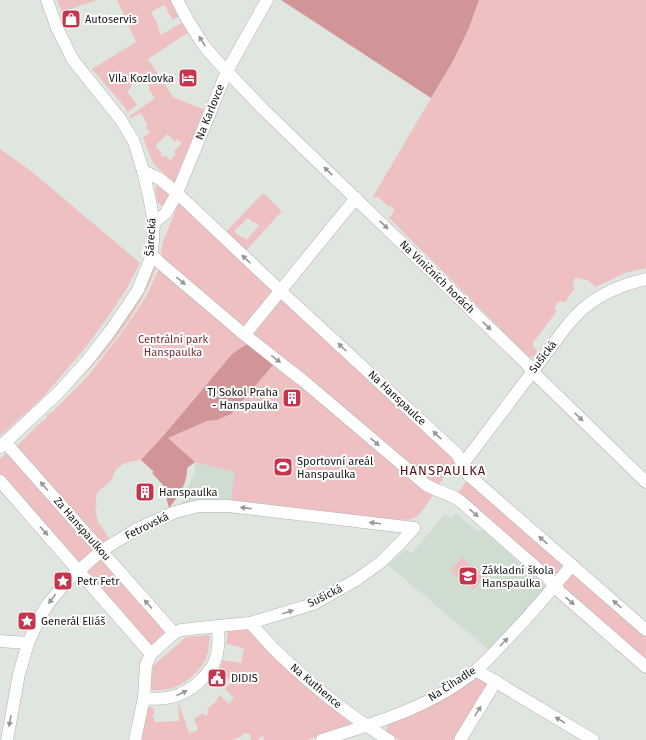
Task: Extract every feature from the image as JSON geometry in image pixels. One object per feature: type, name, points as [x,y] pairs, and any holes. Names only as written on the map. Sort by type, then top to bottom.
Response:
[{"type":"street","name":"Šárecká","points":[[3,444],[58,393],[88,361],[138,290],[152,254],[154,223],[150,196],[134,142],[121,120],[73,60],[57,28],[46,0]]},
{"type":"street","name":"Na Viničních horách","points":[[177,0],[204,46],[263,109],[527,364],[532,371],[646,482]]},
{"type":"street","name":"Na Karlovce","points":[[154,223],[166,213],[177,193],[227,71],[267,0]]},
{"type":"street","name":"Na Hanspaulce","points":[[143,171],[160,179],[177,193],[457,454],[469,476],[646,630]]},
{"type":"street","points":[[245,334],[356,198]]},
{"type":"street","points":[[152,254],[160,263],[306,383],[425,484],[459,500],[548,578],[560,592],[646,667]]},
{"type":"street","name":"Sušická","points":[[463,464],[569,323],[584,308],[600,296],[614,289],[646,279]]},
{"type":"street","name":"Za Hanspaulkou","points":[[3,444],[174,633]]},
{"type":"street","points":[[0,481],[151,654]]},
{"type":"street","name":"Fetrovská","points":[[7,740],[19,674],[28,643],[48,604],[67,581],[101,551],[137,529],[175,512],[200,506],[228,506],[414,528]]},
{"type":"street","name":"Sušická","points":[[218,626],[250,623],[313,604],[356,580],[381,562],[414,528]]},
{"type":"street","name":"Na Čihadle","points":[[322,740],[366,726],[413,708],[457,684],[476,670],[515,631],[572,565]]},
{"type":"street","name":"Na Kuthence","points":[[250,623],[302,676],[366,726],[389,740]]},
{"type":"street","points":[[136,740],[144,698],[146,665],[151,654],[174,633],[181,630],[218,626],[217,648],[214,662],[210,670],[194,687],[173,697],[157,699],[144,698]]},
{"type":"street","points":[[0,641],[28,643]]},
{"type":"street","points":[[476,670],[593,740]]},
{"type":"street","points":[[460,740],[496,681]]},
{"type":"shaded area","points":[[281,0],[479,0],[469,28],[453,61],[431,98]]},
{"type":"shaded area","points":[[248,343],[274,364],[231,414],[217,420],[207,421],[168,438],[195,462],[187,468],[184,484],[169,508],[163,485],[152,473],[154,472],[141,460],[232,354]]},
{"type":"shaded area","points":[[195,462],[236,472],[231,500],[207,500],[181,504],[195,472]]},
{"type":"shaded area","name":"Základní škola Hanspaulka","points":[[456,513],[478,532],[480,530],[484,531],[547,587],[490,651],[388,565],[405,550],[411,554],[445,514],[451,519]]},
{"type":"green space","points":[[57,0],[97,0],[62,12]]},
{"type":"green space","points":[[117,0],[171,0],[179,16],[173,20],[164,5],[151,12],[159,27],[158,28],[161,35],[183,22],[189,32],[148,59],[173,97],[205,110],[174,183],[153,163],[143,137],[150,133],[141,113],[131,118],[130,116],[155,98],[149,90],[149,86],[142,80],[131,85],[131,88],[127,91],[137,105],[128,112],[92,69],[136,42]],"holes":[[[167,134],[175,142],[177,139],[182,143],[174,151],[176,154],[170,160],[165,156],[163,157],[160,154],[162,153],[155,146]]]},
{"type":"green space","points":[[479,0],[646,0],[646,268],[625,273],[596,287],[587,280],[575,278],[573,286],[575,288],[565,302],[561,301],[557,304],[555,309],[557,311],[532,344],[537,352],[533,357],[528,356],[389,218],[393,213],[393,207],[389,207],[378,197],[372,198],[453,61],[469,28]]},
{"type":"green space","name":"Centrální park Hanspaulka","points":[[0,149],[31,171],[140,263],[127,288],[85,348],[44,396],[0,436]]},
{"type":"green space","points":[[158,183],[171,193],[164,206],[158,203],[155,189]]},
{"type":"green space","points":[[263,193],[282,211],[245,252],[225,233]],"holes":[[[248,218],[254,223],[255,222],[259,226],[246,240],[234,231]]]},
{"type":"green space","points":[[178,204],[183,204],[274,290],[245,328],[164,261],[161,253],[163,242]]},
{"type":"green space","points":[[155,266],[156,268],[142,299],[113,342],[90,369],[47,411],[45,411],[95,360],[133,308],[146,286]]},
{"type":"green space","name":"Centrální park Hanspaulka","points":[[159,269],[248,343],[232,354],[141,460],[130,462],[121,466],[115,471],[108,484],[100,490],[96,496],[97,506],[95,507],[98,522],[109,538],[102,543],[87,524],[86,525],[102,545],[16,447],[88,376],[123,331],[146,297]]},
{"type":"green space","points":[[283,298],[458,459],[437,487],[252,336]]},
{"type":"green space","points":[[274,364],[434,494],[418,515],[411,519],[400,520],[231,500],[235,472],[195,462],[168,438],[207,421],[217,420],[231,414]]},
{"type":"green space","points":[[9,451],[95,549],[77,565],[0,477],[0,459]]},
{"type":"green space","points":[[468,478],[567,564],[556,579],[457,495]]},
{"type":"green space","points":[[462,557],[484,576],[473,590],[450,571]]},
{"type":"green space","points":[[102,559],[168,633],[152,649],[86,572]]},
{"type":"green space","points":[[572,572],[646,634],[646,661],[561,586]]},
{"type":"green space","points":[[247,628],[351,721],[351,725],[307,740],[264,740],[263,736],[259,738],[259,740],[251,740],[250,734],[246,733],[231,740],[140,740],[147,707],[154,708],[154,715],[152,715],[152,717],[154,717],[155,722],[179,721],[179,704],[189,733],[198,730],[194,719],[203,713],[205,716],[209,714],[207,709],[217,701],[216,700],[220,695],[229,704],[234,698],[225,689],[232,681],[218,672],[223,660],[241,663],[244,648],[226,644],[228,630]]},
{"type":"green space","points":[[209,635],[207,655],[197,672],[184,683],[168,689],[152,690],[154,665],[186,637]]},
{"type":"green space","points":[[477,677],[489,684],[455,740],[399,740],[386,732],[388,724],[463,687]]},
{"type":"place","name":"Autoservis","points":[[71,19]]},
{"type":"place","name":"Vila Kozlovka","points":[[188,78]]},
{"type":"place","name":"TJ Sokol Praha - Hanspaulka","points":[[292,398]]},
{"type":"place","name":"Sportovní areál Hanspaulka","points":[[283,467]]},
{"type":"place","name":"Hanspaulka","points":[[145,492]]},
{"type":"place","name":"Základní škola Hanspaulka","points":[[468,576]]},
{"type":"place","name":"Petr Fetr","points":[[63,581]]},
{"type":"place","name":"Generál Eliáš","points":[[27,621]]},
{"type":"place","name":"DIDIS","points":[[217,678]]},
{"type":"district","name":"HANSPAULKA","points":[[443,470]]}]
